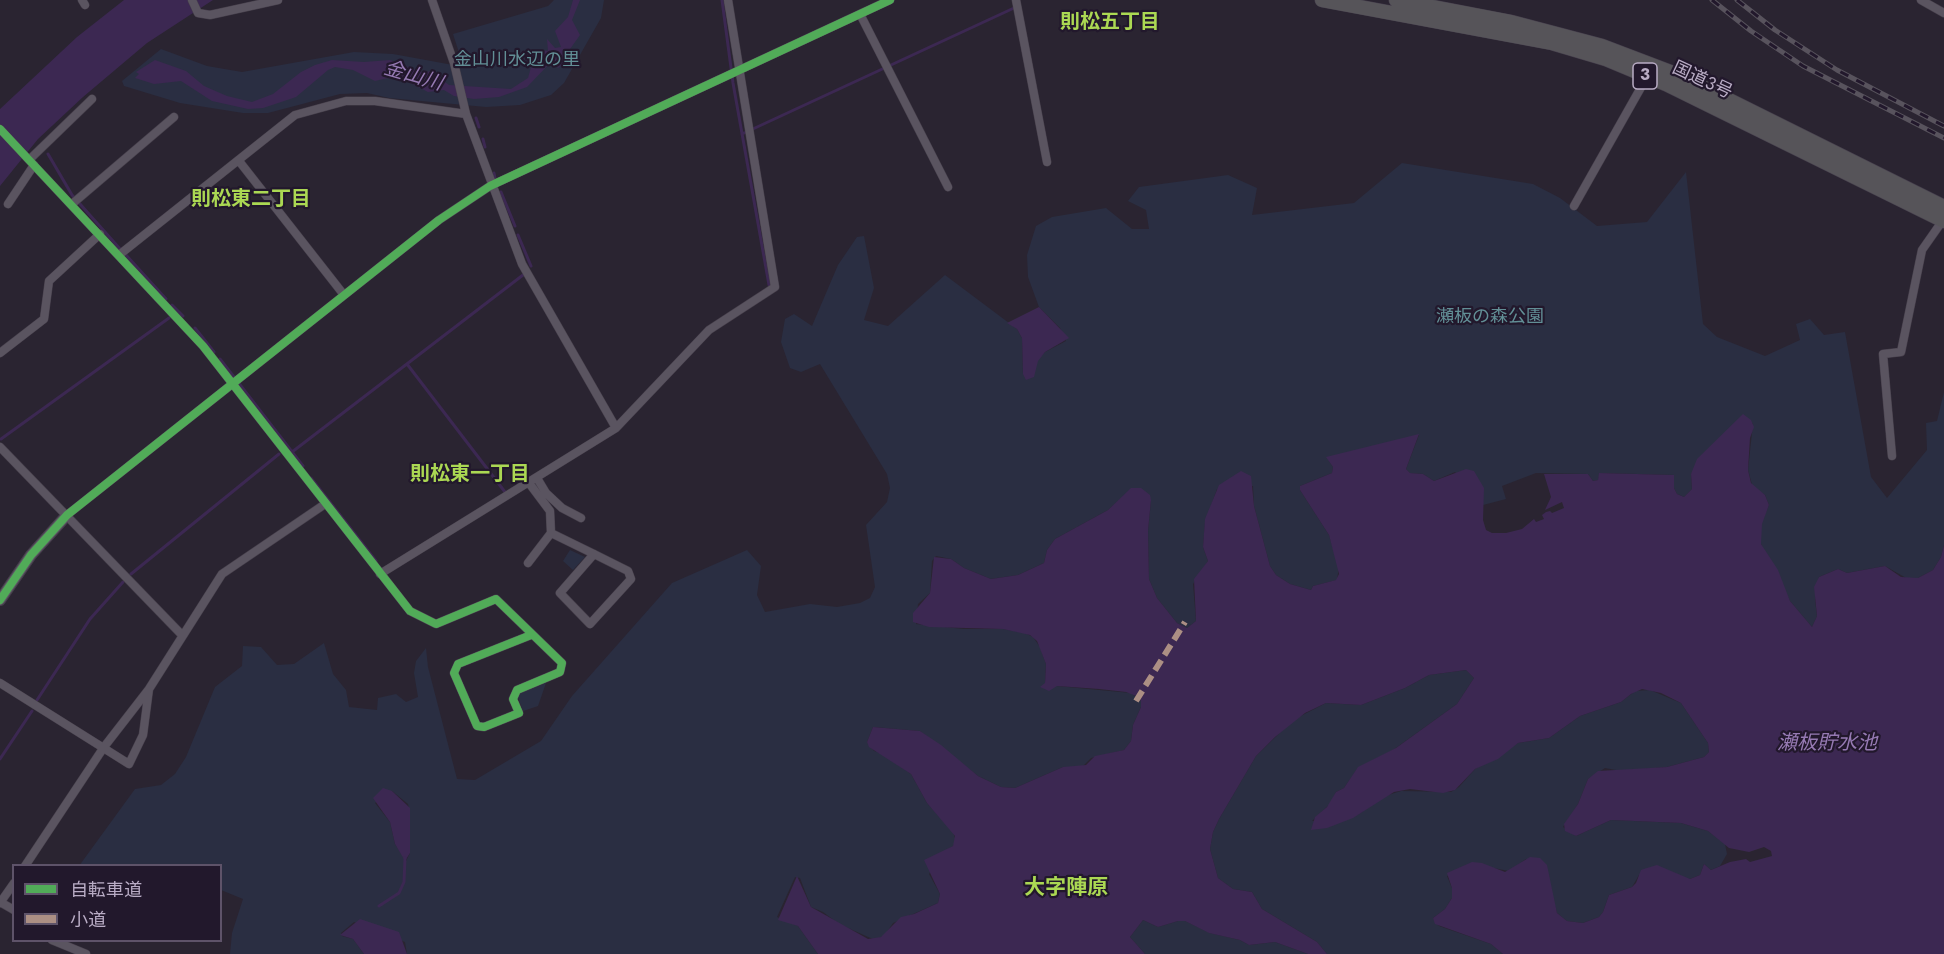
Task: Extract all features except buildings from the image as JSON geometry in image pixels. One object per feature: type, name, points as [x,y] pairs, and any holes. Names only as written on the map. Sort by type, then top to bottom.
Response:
[{"type":"highway","name":"国道3号","points":[[1322,0],[1552,43],[1650,71],[1727,99],[1944,216]]},
{"type":"highway","name":"国道3号","points":[[1396,0],[1554,32],[1602,46],[1650,71]]},
{"type":"street","points":[[192,0],[197,11],[210,15],[278,0]]},
{"type":"street","points":[[432,0],[490,186],[522,264],[616,428]]},
{"type":"street","points":[[380,574],[616,428],[709,330],[775,287],[728,0]]},
{"type":"street","points":[[0,600],[31,555],[66,515],[439,220],[490,186],[890,0]]},
{"type":"street","points":[[1016,0],[1047,162]]},
{"type":"street","points":[[1921,0],[1944,13]]},
{"type":"street","points":[[860,14],[948,187]]},
{"type":"street","points":[[1574,206],[1650,71]]},
{"type":"street","points":[[8,204],[31,160],[92,99]]},
{"type":"street","points":[[119,255],[296,115],[346,101],[375,101],[466,114]]},
{"type":"street","points":[[72,204],[174,117]]},
{"type":"street","points":[[0,129],[203,346],[410,611],[436,624],[496,599],[562,663],[560,672],[517,690],[513,699],[519,713],[484,728],[477,726],[454,673],[458,664],[531,635]]},
{"type":"street","points":[[239,161],[344,295]]},
{"type":"street","points":[[1892,456],[1883,354],[1901,352],[1922,250],[1944,216]]},
{"type":"street","points":[[0,353],[44,320],[50,281],[100,234]]},
{"type":"street","points":[[0,447],[182,635]]},
{"type":"street","points":[[533,481],[562,508],[581,518]]},
{"type":"street","points":[[528,564],[551,533],[550,511],[533,481]]},
{"type":"street","points":[[26,864],[104,747],[149,689],[222,574],[325,504]]},
{"type":"street","points":[[551,533],[594,554],[628,571],[631,579],[590,624],[560,593],[594,554]]},
{"type":"street","points":[[0,683],[129,764],[143,735],[149,689]]},
{"type":"street","points":[[0,902],[12,886]]},
{"type":"street","points":[[57,942],[86,954]]},
{"type":"green space","name":"金山川水辺の里","points":[[554,0],[604,0],[601,18],[564,83],[551,95],[520,105],[486,107],[389,98],[367,93],[340,94],[268,113],[243,113],[180,103],[124,86],[122,81],[161,49],[207,66],[242,72],[354,52],[393,54],[453,65],[462,62],[453,34],[548,6]]},
{"type":"green space","name":"瀬板の森公園","points":[[1402,163],[1533,184],[1560,198],[1597,226],[1647,222],[1686,172],[1703,324],[1717,337],[1765,356],[1800,340],[1796,324],[1810,319],[1824,335],[1845,332],[1871,477],[1887,498],[1927,450],[1926,423],[1937,421],[1944,392],[1944,545],[1941,557],[1933,570],[1918,578],[1908,579],[1885,566],[1847,573],[1838,569],[1819,577],[1815,600],[1817,616],[1812,627],[1790,601],[1761,544],[1761,524],[1769,505],[1765,495],[1753,488],[1748,470],[1753,423],[1691,474],[1692,489],[1684,497],[1677,494],[1674,488],[1674,475],[1600,473],[1598,480],[1593,481],[1588,474],[1536,473],[1502,486],[1506,499],[1483,505],[1455,472],[1434,481],[1423,474],[1410,473],[1406,469],[1419,435],[1329,461],[1333,467],[1332,473],[1300,486],[1300,490],[1329,535],[1339,567],[1337,580],[1313,586],[1311,590],[1290,584],[1276,575],[1270,566],[1254,506],[1253,486],[1217,489],[1205,523],[1203,547],[1208,561],[1193,584],[1196,621],[1187,628],[1177,623],[1157,598],[1149,579],[1148,531],[1151,500],[1132,488],[1108,510],[1055,539],[1047,550],[1044,563],[1018,575],[991,579],[964,568],[951,559],[936,556],[932,561],[930,593],[918,604],[916,624],[964,629],[1003,629],[1025,633],[1033,637],[1040,647],[1046,664],[1045,683],[1131,693],[1141,701],[1141,707],[1133,725],[1131,741],[1124,750],[1091,758],[1082,767],[1063,767],[1015,788],[1001,787],[978,776],[920,731],[873,727],[867,742],[874,751],[883,754],[911,774],[927,803],[953,832],[956,841],[945,851],[929,874],[940,894],[938,903],[893,923],[885,935],[875,940],[839,924],[823,912],[811,907],[800,878],[795,877],[777,917],[798,926],[818,954],[407,954],[405,942],[354,922],[341,933],[342,936],[353,939],[364,954],[230,954],[232,933],[243,899],[222,890],[222,864],[80,864],[135,789],[161,785],[175,774],[186,757],[215,687],[242,666],[243,646],[261,647],[277,665],[294,664],[324,643],[333,674],[346,690],[349,707],[377,710],[378,698],[396,694],[406,702],[418,697],[414,673],[416,661],[426,648],[428,667],[457,779],[475,780],[541,741],[572,696],[672,583],[747,550],[761,566],[757,595],[765,612],[810,604],[837,607],[860,603],[870,598],[875,587],[866,525],[887,502],[890,488],[887,474],[820,364],[801,372],[790,368],[781,342],[785,319],[794,314],[812,326],[838,265],[857,237],[864,236],[874,288],[864,320],[888,326],[945,275],[1017,329],[1022,338],[1023,374],[1045,352],[1066,341],[1060,328],[1039,307],[1028,277],[1027,255],[1036,226],[1052,217],[1106,208],[1132,229],[1149,229],[1146,210],[1128,201],[1139,187],[1228,175],[1257,188],[1252,215],[1354,203]],"holes":[[[392,791],[408,804],[410,853],[406,861],[395,844],[390,822],[375,803]]]},
{"type":"green space","points":[[570,550],[585,557],[573,570],[563,561]]},
{"type":"green space","points":[[1466,670],[1474,678],[1457,704],[1393,750],[1358,768],[1344,788],[1336,792],[1331,803],[1312,821],[1345,820],[1359,814],[1385,796],[1401,791],[1451,792],[1459,787],[1475,769],[1518,743],[1549,738],[1580,716],[1621,702],[1635,691],[1650,690],[1681,703],[1708,743],[1709,752],[1704,757],[1667,767],[1621,771],[1605,768],[1588,779],[1578,804],[1563,827],[1576,836],[1611,820],[1681,823],[1708,831],[1725,844],[1727,854],[1720,866],[1711,870],[1704,864],[1700,875],[1690,879],[1639,875],[1632,887],[1609,895],[1599,917],[1583,923],[1567,921],[1557,913],[1551,893],[1526,859],[1509,871],[1493,868],[1447,876],[1452,888],[1452,898],[1445,909],[1433,918],[1439,926],[1491,944],[1503,954],[1327,954],[1317,942],[1262,909],[1252,892],[1233,889],[1218,878],[1210,849],[1213,832],[1219,819],[1256,756],[1293,720],[1326,703],[1361,705],[1405,688],[1429,675]]},
{"type":"green space","points":[[546,683],[538,706],[523,711],[518,698],[520,693]]},
{"type":"green space","points":[[1143,920],[1158,927],[1185,921],[1210,933],[1240,940],[1249,945],[1275,942],[1308,954],[1145,954],[1130,937]]},
{"type":"water","points":[[124,0],[213,0],[147,43],[83,97],[38,139],[0,186],[0,109],[77,37]]},
{"type":"water","name":"金山川","points":[[573,0],[580,0],[572,20],[580,35],[565,56],[563,64],[558,68],[552,61],[527,87],[499,97],[474,99],[454,96],[444,90],[428,92],[397,76],[375,81],[353,70],[335,67],[328,70],[296,97],[263,108],[248,109],[212,101],[181,81],[154,84],[135,78],[139,74],[136,72],[155,60],[186,71],[204,86],[227,96],[252,102],[273,94],[301,72],[315,65],[332,60],[364,62],[390,60],[424,73],[430,71],[449,85],[511,89],[528,78],[535,53],[539,50],[548,51],[547,39],[555,48],[561,47],[555,31],[568,17]]},
{"type":"water","points":[[1039,307],[1069,338],[1045,352],[1038,361],[1034,377],[1026,380],[1023,374],[1022,338],[1017,329],[1007,323]]},
{"type":"water","name":"瀬板貯水池","points":[[1743,414],[1751,420],[1754,427],[1750,438],[1748,470],[1751,483],[1765,495],[1769,505],[1762,524],[1761,544],[1778,570],[1790,601],[1812,627],[1817,616],[1814,587],[1819,577],[1838,569],[1847,573],[1885,566],[1901,577],[1918,578],[1933,570],[1941,557],[1944,545],[1944,954],[1503,954],[1491,944],[1435,924],[1433,918],[1445,909],[1452,898],[1452,888],[1447,873],[1472,862],[1482,863],[1505,872],[1530,857],[1540,858],[1547,865],[1557,913],[1567,921],[1583,923],[1599,917],[1609,895],[1632,887],[1641,870],[1657,865],[1690,879],[1700,875],[1704,864],[1711,870],[1730,862],[1746,859],[1750,862],[1772,856],[1771,851],[1764,847],[1749,852],[1729,848],[1708,831],[1681,823],[1611,820],[1576,836],[1565,831],[1564,824],[1578,804],[1588,779],[1598,771],[1667,767],[1704,757],[1709,752],[1708,743],[1681,703],[1661,693],[1642,689],[1621,702],[1580,716],[1549,738],[1518,743],[1498,759],[1475,769],[1455,790],[1443,793],[1410,789],[1394,792],[1353,818],[1327,828],[1311,830],[1315,817],[1327,807],[1336,792],[1344,788],[1358,767],[1396,748],[1457,704],[1474,678],[1466,670],[1429,675],[1405,688],[1361,705],[1326,703],[1305,713],[1256,756],[1219,819],[1213,832],[1210,849],[1218,878],[1233,889],[1252,892],[1262,909],[1317,942],[1327,954],[1308,954],[1275,942],[1249,945],[1240,940],[1209,933],[1185,921],[1158,927],[1143,920],[1130,937],[1145,954],[818,954],[798,926],[778,920],[797,876],[811,907],[868,939],[881,937],[901,917],[938,903],[940,894],[924,860],[953,846],[955,836],[927,803],[911,774],[869,747],[867,742],[873,727],[920,731],[941,745],[978,776],[1001,787],[1015,788],[1063,767],[1086,765],[1095,756],[1124,750],[1131,741],[1133,725],[1141,707],[1141,701],[1126,692],[1057,686],[1049,691],[1040,687],[1045,683],[1046,664],[1037,641],[1030,635],[1003,629],[929,627],[913,622],[913,613],[930,593],[934,557],[951,559],[964,568],[991,579],[1018,575],[1044,563],[1047,550],[1055,539],[1108,510],[1131,488],[1141,488],[1150,495],[1151,500],[1148,531],[1149,579],[1157,598],[1177,623],[1187,628],[1196,621],[1194,579],[1208,561],[1203,547],[1205,519],[1219,485],[1241,471],[1251,476],[1254,506],[1270,566],[1276,575],[1290,584],[1311,590],[1313,586],[1336,580],[1339,574],[1329,535],[1300,490],[1300,486],[1332,473],[1333,467],[1326,457],[1419,434],[1406,469],[1410,473],[1423,474],[1434,481],[1466,469],[1474,471],[1484,488],[1483,520],[1486,530],[1492,533],[1506,533],[1522,529],[1534,519],[1536,522],[1544,519],[1542,515],[1546,512],[1552,513],[1564,508],[1562,502],[1545,510],[1551,497],[1544,474],[1588,474],[1593,481],[1598,480],[1599,473],[1674,475],[1674,488],[1677,494],[1684,497],[1692,489],[1691,474],[1697,459]]},
{"type":"water","points":[[383,788],[392,791],[410,808],[410,853],[405,861],[395,844],[390,822],[373,798]]},
{"type":"water","points":[[360,919],[399,932],[407,954],[364,954],[353,939],[340,935]]},
{"type":"waterway","points":[[722,0],[733,83],[769,285]]},
{"type":"waterway","points":[[742,134],[1014,8]]},
{"type":"waterway","points":[[476,118],[479,127]]},
{"type":"waterway","points":[[483,139],[485,147]]},
{"type":"waterway","points":[[48,154],[72,195],[121,250]]},
{"type":"waterway","points":[[494,173],[495,178]]},
{"type":"waterway","points":[[501,192],[515,226]]},
{"type":"waterway","points":[[518,235],[531,266]]},
{"type":"waterway","points":[[126,255],[166,299]]},
{"type":"waterway","points":[[292,452],[523,275]]},
{"type":"waterway","points":[[172,305],[183,316]]},
{"type":"waterway","points":[[1,439],[169,318]]},
{"type":"waterway","points":[[195,328],[214,352]]},
{"type":"waterway","points":[[220,359],[303,466]]},
{"type":"waterway","points":[[407,364],[505,492]]},
{"type":"waterway","points":[[131,574],[279,454]]},
{"type":"waterway","points":[[311,478],[376,561]]},
{"type":"waterway","points":[[37,700],[90,619],[123,582]]},
{"type":"waterway","points":[[0,759],[32,711]]},
{"type":"waterway","points":[[379,906],[399,893],[404,882],[405,858]]},
{"type":"railway","points":[[1712,0],[1751,31],[1803,66],[1944,138]]},
{"type":"railway","points":[[1737,0],[1775,30],[1837,70],[1944,126]]},
{"type":"marked path","points":[[1136,701],[1185,622]]},
{"type":"cycle path","points":[[0,600],[31,555],[67,515],[439,220],[490,186],[890,0]]},
{"type":"cycle path","points":[[0,129],[203,346],[410,611],[436,624],[496,599],[562,663],[560,672],[517,690],[513,699],[519,713],[484,727],[477,726],[454,673],[458,664],[531,635]]},
{"type":"district","name":"則松五丁目","points":[[1110,23]]},
{"type":"district","name":"則松東二丁目","points":[[251,200]]},
{"type":"district","name":"則松東一丁目","points":[[470,475]]},
{"type":"district","name":"大字陣原","points":[[1066,889]]}]
